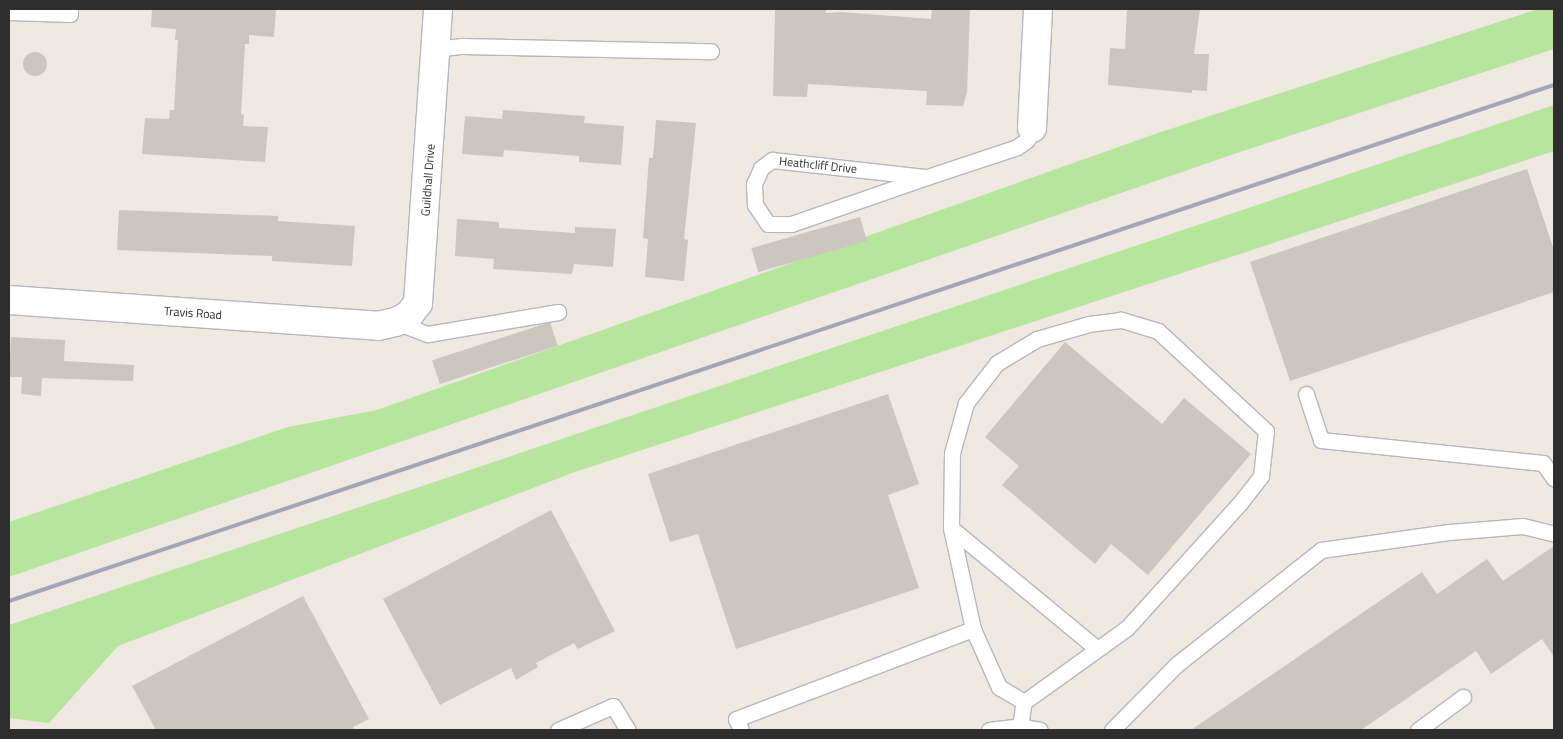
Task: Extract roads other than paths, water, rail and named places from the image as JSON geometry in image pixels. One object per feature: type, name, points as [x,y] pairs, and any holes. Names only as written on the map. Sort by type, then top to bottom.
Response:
[{"type":"street","name":"Guildhall Drive","points":[[387,324],[418,303],[438,9]]},
{"type":"street","name":"Heathcliff Drive","points":[[1032,128],[1038,9]]},
{"type":"street","name":"Travis Road","points":[[9,300],[387,324]]},
{"type":"lane","points":[[9,12],[70,14],[70,9]]},
{"type":"lane","points":[[436,49],[462,46],[711,52]]},
{"type":"lane","name":"Heathcliff Drive","points":[[927,177],[772,160],[761,168],[754,184],[755,204],[768,224],[791,224],[1017,147],[1027,140],[1032,128]]},
{"type":"lane","points":[[387,324],[428,334],[558,312]]},
{"type":"lane","points":[[1020,726],[1024,702],[1096,648],[1127,628],[1240,503],[1261,476],[1266,454],[1266,431],[1158,331],[1121,320],[1089,324],[1037,339],[997,363],[966,403],[952,453],[951,528],[973,629],[999,687],[1024,702]]},
{"type":"lane","points":[[1306,394],[1321,440],[1543,463],[1554,479]]},
{"type":"lane","points":[[1112,730],[1176,665],[1321,550],[1449,532],[1523,526],[1554,534]]},
{"type":"lane","points":[[951,528],[1096,648]]},
{"type":"lane","points":[[741,730],[736,719],[973,629]]},
{"type":"lane","points":[[1418,730],[1463,697]]},
{"type":"lane","points":[[558,730],[613,706],[628,730]]},
{"type":"lane","points":[[989,730],[1020,726],[1040,730]]},
{"type":"railway","points":[[9,601],[1554,85]]}]
